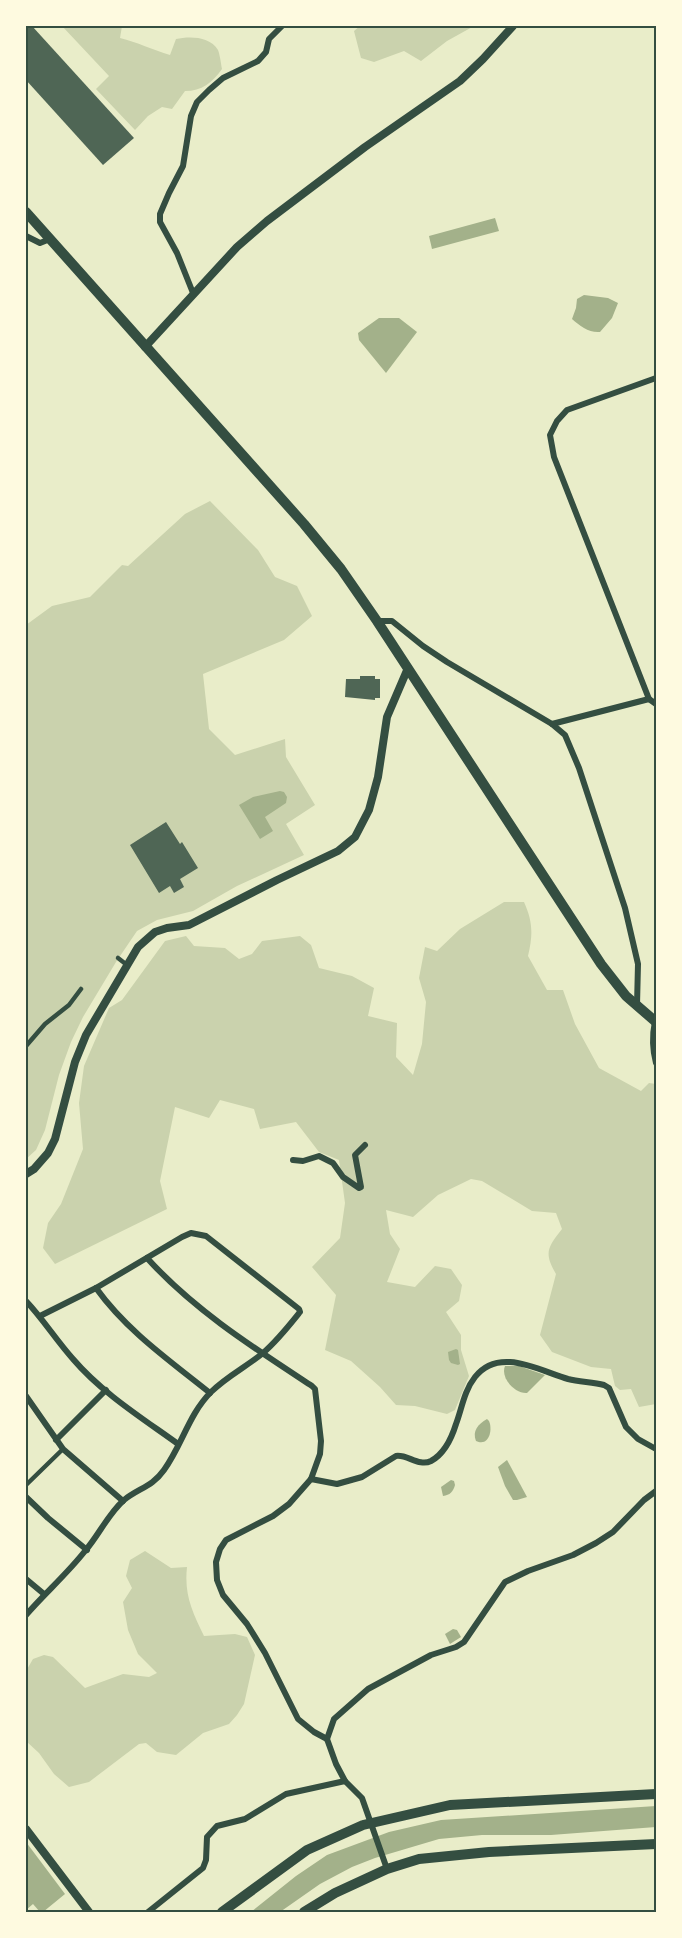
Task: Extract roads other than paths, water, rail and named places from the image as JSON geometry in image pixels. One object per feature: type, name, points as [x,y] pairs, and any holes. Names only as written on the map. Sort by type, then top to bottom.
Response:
[{"type":"main road","points":[[26,212],[304,524],[341,569],[601,964],[613,981],[636,1005],[656,1021]]},
{"type":"main road","points":[[222,1912],[307,1850],[363,1825],[450,1805],[657,1794]]},
{"type":"main road","points":[[304,1912],[335,1893],[387,1869],[419,1859],[462,1854],[657,1844]]},
{"type":"street","points":[[193,293],[177,253],[160,222],[160,214],[183,166],[191,116],[197,102],[223,78],[258,61],[266,51],[269,39],[282,26]]},
{"type":"street","points":[[144,347],[237,247],[267,221],[365,147],[460,81],[513,26]]},
{"type":"street","points":[[26,236],[40,243],[50,239]]},
{"type":"street","points":[[657,378],[567,410],[556,421],[550,435],[554,457],[613,608],[650,699],[657,704]]},
{"type":"street","points":[[377,621],[392,621],[447,662],[552,724],[565,735],[579,768],[625,908],[638,963],[636,1005]]},
{"type":"street","points":[[26,1174],[34,1169],[48,1153],[55,1138],[75,1062],[99,1012],[138,947],[155,932],[189,925],[338,851],[355,837],[369,810],[378,777],[387,717],[408,668]]},
{"type":"street","points":[[552,724],[650,699]]},
{"type":"street","points":[[118,958],[127,964]]},
{"type":"street","points":[[26,1046],[45,1024],[69,1005],[81,989]]},
{"type":"street","points":[[656,1021],[652,1036],[653,1053],[657,1063]]},
{"type":"street","points":[[294,1160],[303,1161],[320,1156],[333,1163],[343,1177],[359,1188],[361,1187],[355,1155],[365,1144]]},
{"type":"street","points":[[26,1615],[87,1550],[123,1501],[151,1485],[165,1469],[192,1416],[210,1393],[232,1374],[262,1354],[300,1312],[299,1308],[215,1242],[199,1233],[191,1233],[96,1288],[40,1316]]},
{"type":"street","points":[[147,1258],[168,1281],[194,1303],[262,1354],[315,1389],[321,1441],[320,1454],[312,1479],[289,1504],[273,1516],[226,1540],[220,1548],[216,1563],[217,1580],[223,1595],[247,1624],[265,1653],[298,1719],[305,1727],[327,1739]]},
{"type":"street","points":[[96,1288],[122,1321],[138,1336],[210,1393]]},
{"type":"street","points":[[26,1301],[74,1360],[106,1390],[178,1444]]},
{"type":"street","points":[[312,1479],[337,1484],[362,1477],[396,1456],[402,1455],[421,1463],[430,1461],[450,1440],[458,1421],[463,1399],[475,1377],[483,1370],[504,1361],[528,1365],[568,1379],[604,1385],[609,1388],[626,1427],[638,1438],[657,1449]]},
{"type":"street","points":[[56,1440],[106,1390]]},
{"type":"street","points":[[26,1396],[63,1449],[123,1501]]},
{"type":"street","points":[[26,1485],[63,1449]]},
{"type":"street","points":[[387,1869],[362,1798],[345,1781],[327,1739],[334,1719],[368,1689],[431,1655],[464,1642],[505,1582],[573,1555],[605,1538],[614,1532],[644,1500],[657,1491]]},
{"type":"street","points":[[26,1497],[87,1550]]},
{"type":"street","points":[[26,1579],[44,1594]]},
{"type":"street","points":[[148,1912],[203,1868],[206,1860],[207,1837],[217,1826],[245,1819],[286,1794],[345,1781]]},
{"type":"street","points":[[26,1830],[89,1912]]}]
